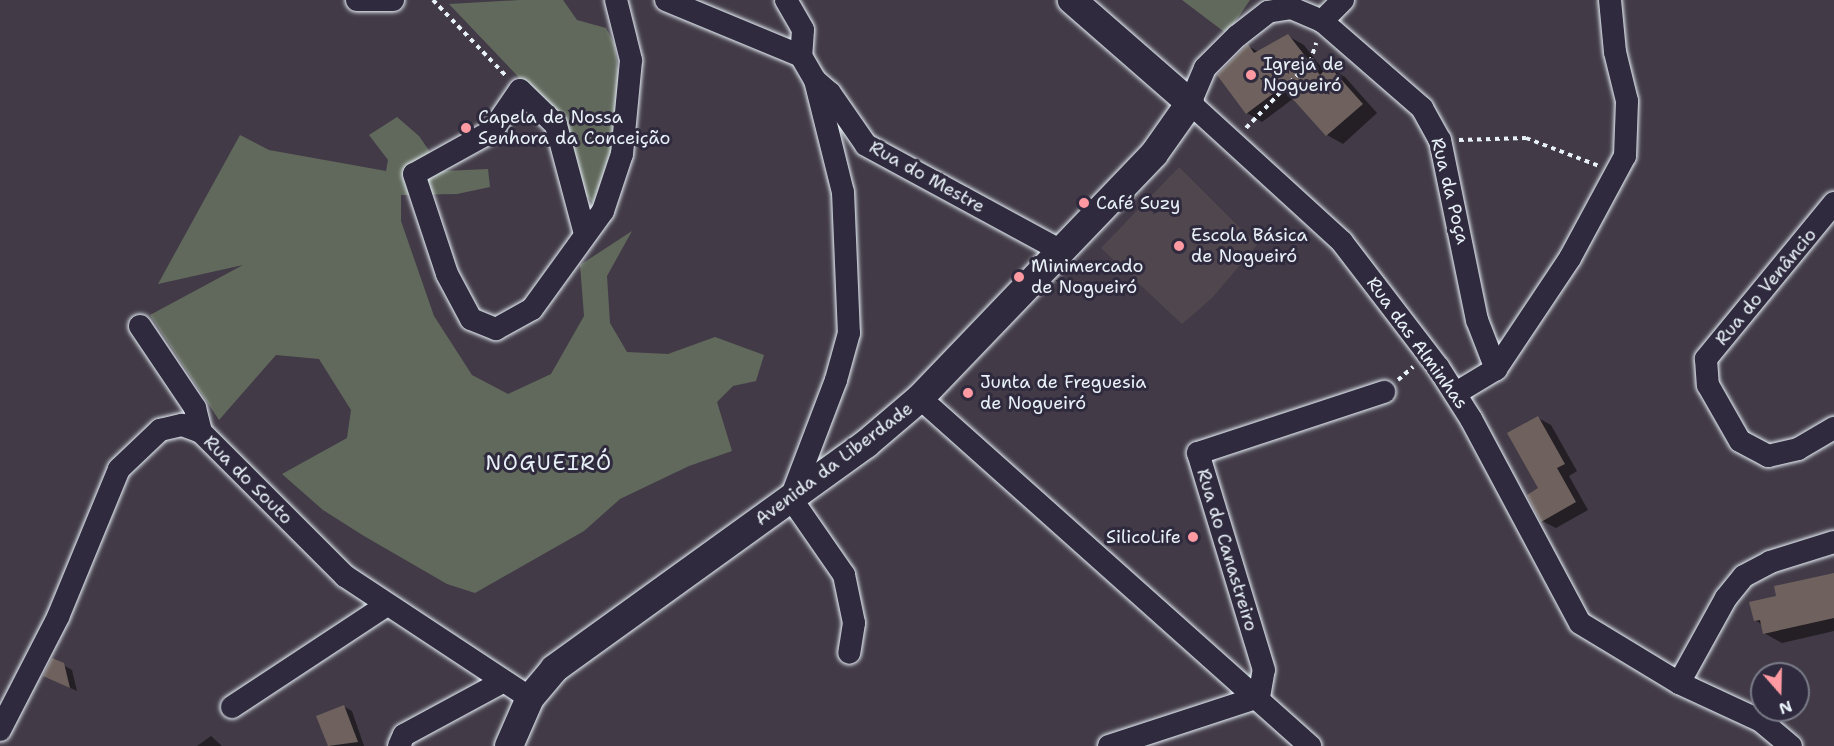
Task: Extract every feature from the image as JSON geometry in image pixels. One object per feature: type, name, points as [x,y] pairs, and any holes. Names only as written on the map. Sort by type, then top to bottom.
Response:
[{"type":"street","points":[[357,0],[393,0]]},
{"type":"street","points":[[585,234],[556,125],[520,90],[492,131],[414,174],[447,274],[471,319],[496,329],[532,309],[603,211],[622,154],[631,60],[616,0]]},
{"type":"street","points":[[666,0],[801,56]]},
{"type":"street","points":[[786,0],[803,30],[801,56],[815,80],[843,192],[849,333],[791,496],[844,575],[854,623],[849,653]]},
{"type":"street","points":[[1072,0],[1190,103]]},
{"type":"street","points":[[1323,21],[1343,0]]},
{"type":"street","points":[[1456,393],[1496,369],[1570,258],[1625,156],[1627,101],[1615,52],[1610,0]]},
{"type":"street","name":"Rua da Poça","points":[[1190,103],[1205,69],[1237,36],[1268,12],[1292,8],[1323,21],[1422,108],[1440,140],[1477,320],[1496,369]]},
{"type":"street","name":"Rua do Mestre","points":[[815,80],[830,93],[866,146],[1061,251]]},
{"type":"street","name":"Rua das Alminhas","points":[[1190,103],[1342,242],[1428,355],[1456,393],[1580,623],[1680,683],[1761,721],[1791,746]]},
{"type":"street","name":"Avenida da Liberdade","points":[[509,746],[531,698],[554,669],[866,444],[920,398],[1154,154],[1190,103]]},
{"type":"street","name":"Rua do Venâncio","points":[[1834,203],[1706,359],[1708,385],[1740,441],[1768,456],[1798,449],[1834,428]]},
{"type":"street","points":[[140,326],[195,408],[201,432]]},
{"type":"street","name":"Rua do Canastreiro","points":[[1259,697],[1264,670],[1198,453],[1384,392]]},
{"type":"street","points":[[920,398],[1259,697],[1310,746]]},
{"type":"street","name":"Rua do Souto","points":[[0,730],[58,617],[119,469],[160,430],[182,424],[201,432],[345,576],[385,606],[502,682],[531,698]]},
{"type":"street","points":[[1680,683],[1726,598],[1744,576],[1770,562],[1834,542]]},
{"type":"street","points":[[232,707],[385,606]]},
{"type":"street","points":[[399,746],[405,735],[502,682]]},
{"type":"street","name":"Rua do Souto","points":[[0,707],[23,685]]},
{"type":"street","points":[[1109,746],[1259,697]]},
{"type":"path","points":[[433,0],[520,90]]},
{"type":"path","points":[[1233,142],[1281,88],[1310,62],[1323,21]]},
{"type":"path","points":[[1440,140],[1526,138],[1617,173]]},
{"type":"path","points":[[1384,392],[1428,355]]},
{"type":"shaded area","name":"Escola Básica de Nogueiró","points":[[1179,167],[1257,245],[1212,298],[1182,324],[1101,248]]},
{"type":"green space","points":[[563,0],[577,20],[606,28],[615,45],[619,79],[612,159],[596,206],[582,191],[529,88],[449,4]]},
{"type":"green space","points":[[1182,0],[1250,0],[1227,34]]},
{"type":"green space","points":[[397,117],[419,136],[443,171],[488,169],[490,187],[457,194],[401,195],[401,221],[434,316],[472,375],[508,394],[551,374],[584,316],[580,265],[632,231],[607,276],[610,323],[627,352],[668,354],[715,337],[764,355],[756,381],[733,386],[717,402],[732,451],[689,466],[620,499],[584,531],[475,593],[447,584],[364,536],[323,510],[282,474],[347,438],[351,410],[319,359],[276,355],[219,420],[150,315],[243,265],[158,284],[240,135],[269,150],[386,171],[388,160],[369,135]]},
{"type":"building","points":[[1288,34],[1320,75],[1329,66],[1363,104],[1326,136],[1282,87],[1246,114],[1217,75],[1248,44],[1254,53]]},
{"type":"building","points":[[1538,416],[1565,464],[1557,468],[1576,502],[1541,522],[1527,495],[1538,488],[1507,433]]},
{"type":"building","points":[[1834,573],[1834,618],[1763,634],[1760,620],[1754,621],[1749,602],[1776,596],[1774,586]]},
{"type":"building","points":[[52,658],[64,663],[70,688],[43,676]]},
{"type":"building","points":[[344,705],[358,742],[328,746],[316,716]]},
{"type":"place","name":"Igreja de Nogueiró","points":[[1251,75]]},
{"type":"place","name":"Capela de Nossa Senhora da Conceição","points":[[466,128]]},
{"type":"place","name":"Café Suzy","points":[[1084,203]]},
{"type":"place","name":"Escola Básica de Nogueiró","points":[[1179,246]]},
{"type":"place","name":"Minimercado de Nogueiró","points":[[1019,277]]},
{"type":"place","name":"Junta de Freguesia de Nogueiró","points":[[968,393]]},
{"type":"place","name":"SilicoLife","points":[[1193,537]]},
{"type":"district","name":"NOGUEIRÓ","points":[[549,463]]}]
